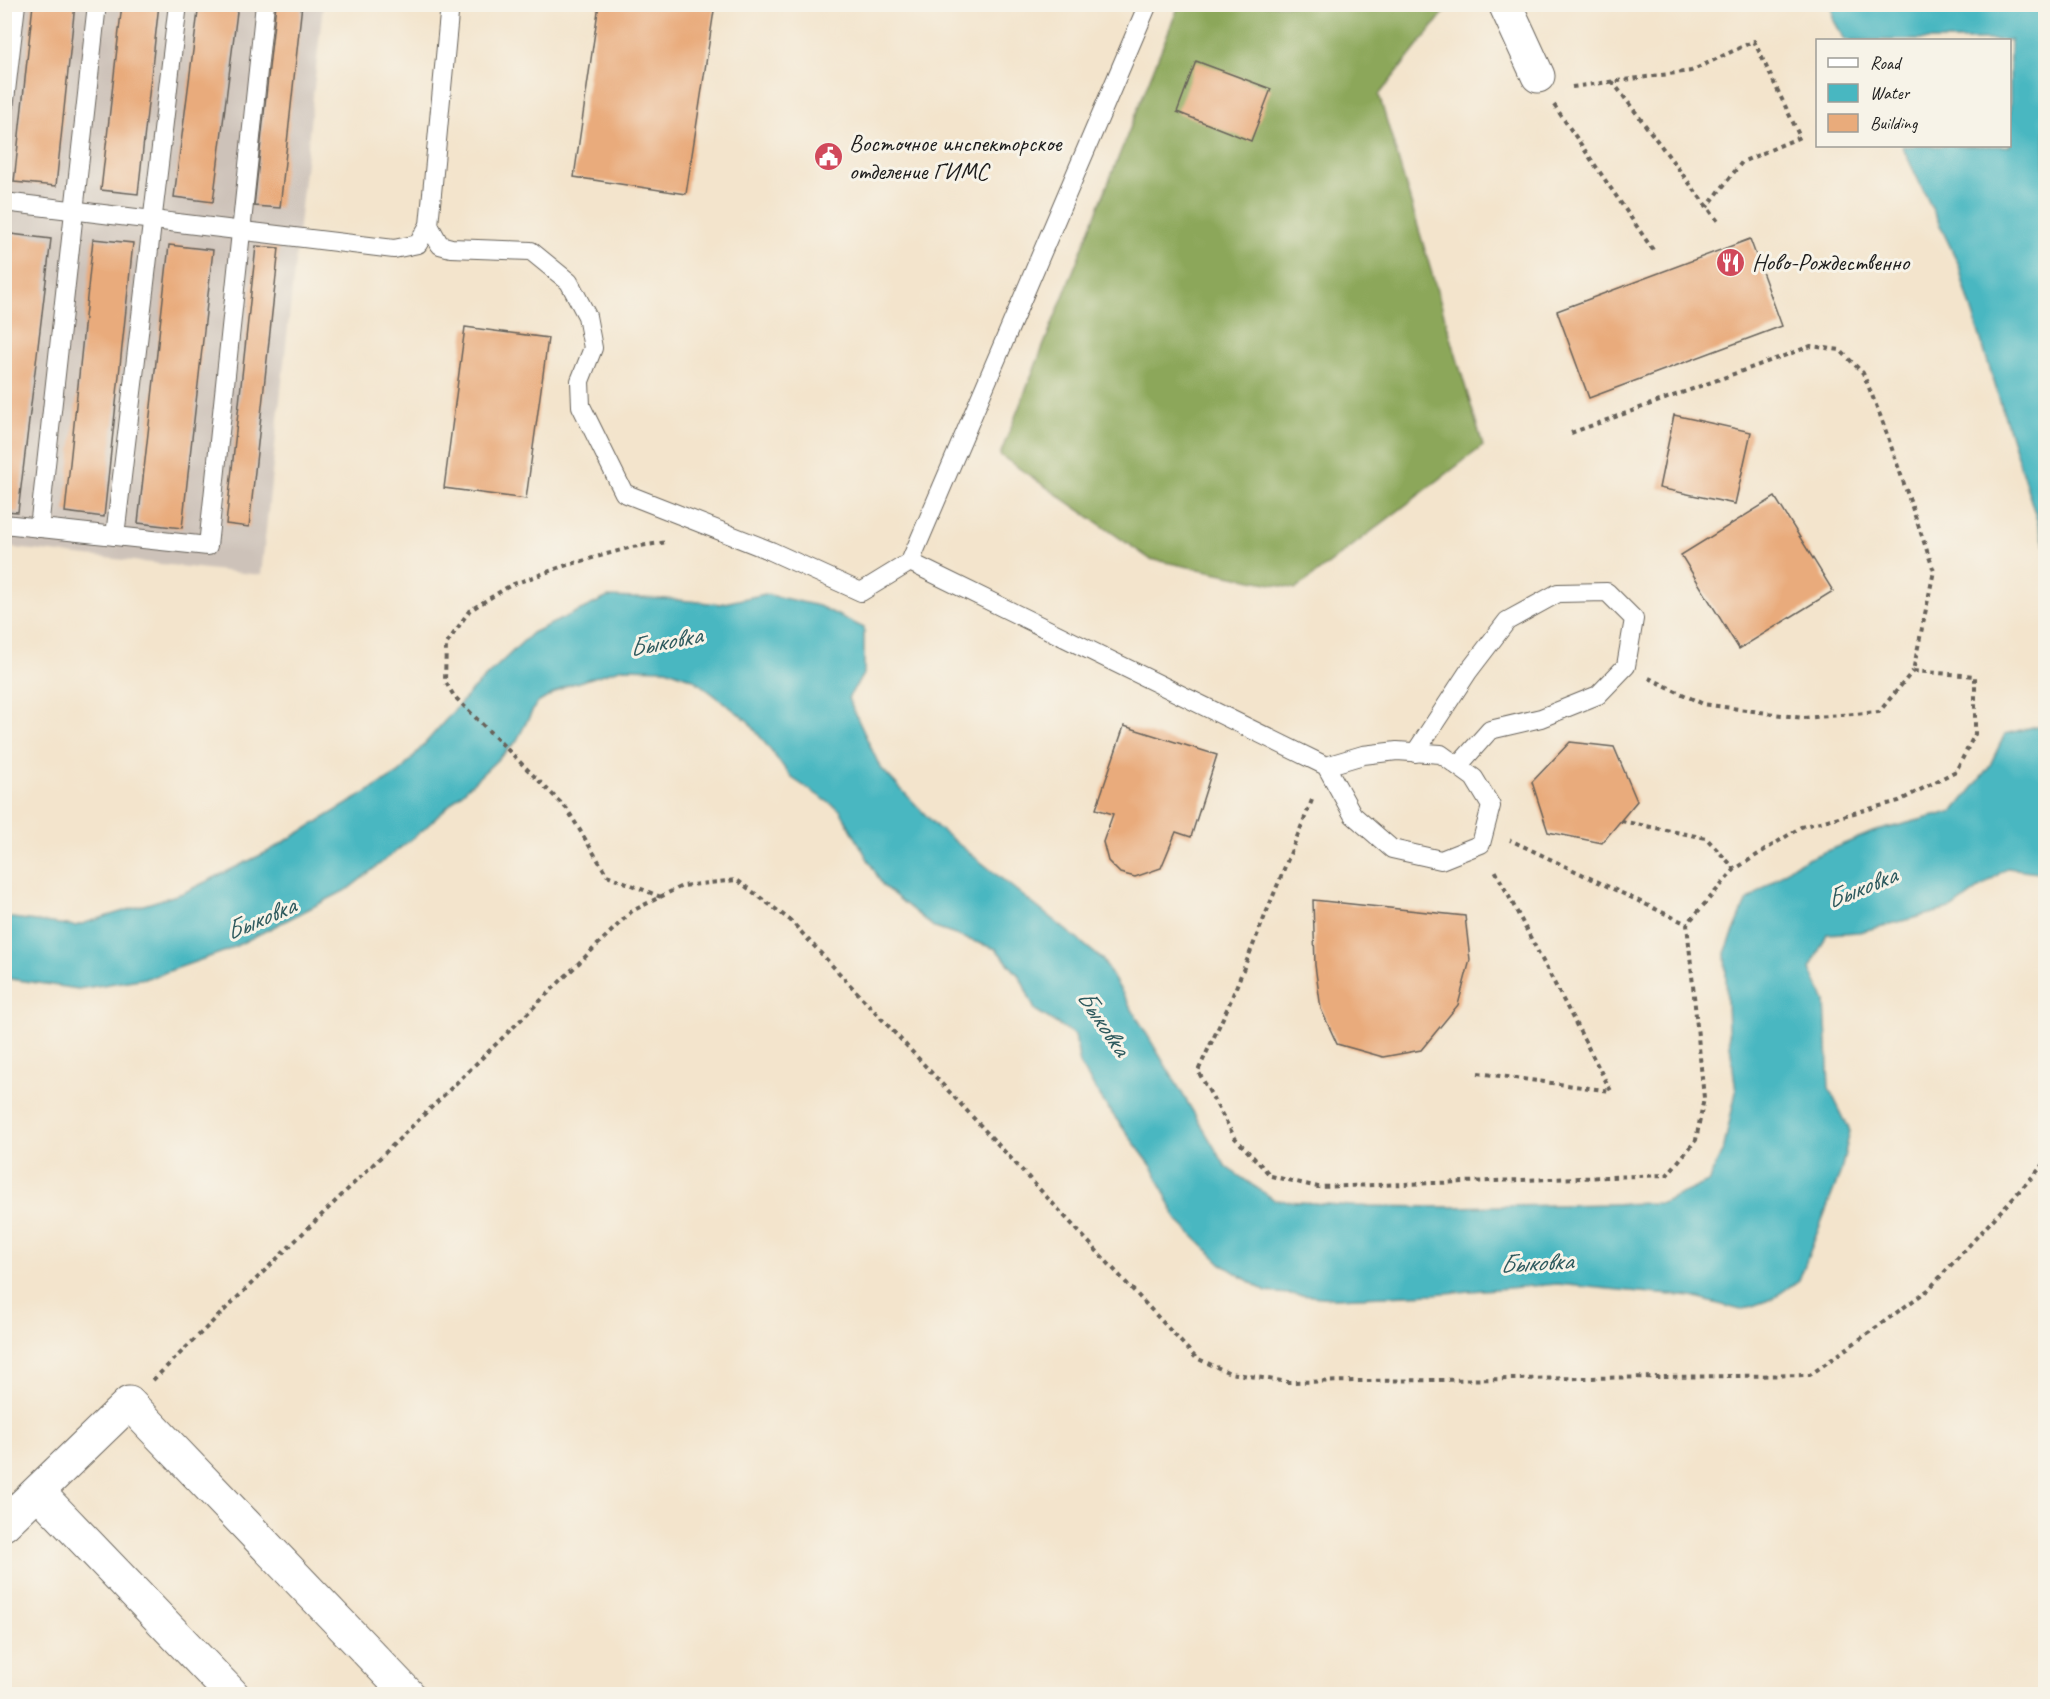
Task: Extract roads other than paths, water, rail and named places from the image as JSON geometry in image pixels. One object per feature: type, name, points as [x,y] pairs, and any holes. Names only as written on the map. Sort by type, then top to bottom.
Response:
[{"type":"street","points":[[1505,4],[1541,84]]},
{"type":"street","points":[[4,1524],[129,1403],[408,1695]]},
{"type":"street","points":[[38,1492],[232,1695]]},
{"type":"lane","points":[[4,109],[16,4]]},
{"type":"lane","points":[[39,528],[97,4]]},
{"type":"lane","points":[[115,536],[178,4]]},
{"type":"lane","points":[[4,524],[208,546],[265,4]]},
{"type":"lane","points":[[4,202],[393,249],[418,244],[429,225],[450,4]]},
{"type":"lane","points":[[429,225],[440,245],[451,248],[531,251],[569,282],[587,316],[593,348],[580,381],[581,406],[624,493],[771,551],[861,591],[910,562],[1148,4]]},
{"type":"lane","points":[[910,562],[1326,766],[1353,815],[1392,849],[1441,860],[1483,836],[1491,806],[1474,778],[1441,754],[1397,751],[1363,755],[1326,766]]},
{"type":"lane","points":[[1415,753],[1468,672],[1507,621],[1557,593],[1607,592],[1634,620],[1626,666],[1599,695],[1541,718],[1490,730],[1458,766]]},
{"type":"water","points":[[1832,5],[2045,5],[2045,546],[1959,265],[1902,147],[2011,147],[2011,39],[1844,39],[1833,19]]},
{"type":"water","name":"Быковка","points":[[765,594],[819,606],[864,628],[864,673],[848,698],[880,767],[937,827],[1102,959],[1226,1167],[1275,1200],[1351,1206],[1450,1207],[1662,1203],[1708,1182],[1724,1147],[1736,1092],[1728,1029],[1725,953],[1746,902],[1795,864],[1873,832],[1954,811],[1988,769],[2005,734],[2045,724],[2045,873],[2007,868],[1953,908],[1859,932],[1827,934],[1810,969],[1825,1001],[1829,1088],[1850,1131],[1841,1171],[1799,1280],[1772,1299],[1741,1310],[1692,1297],[1557,1284],[1433,1294],[1333,1298],[1266,1292],[1223,1265],[1177,1220],[1153,1168],[1105,1104],[1080,1065],[1075,1035],[1035,1010],[1020,977],[996,949],[935,928],[883,886],[840,810],[792,778],[748,721],[693,679],[666,669],[623,668],[566,686],[536,704],[516,742],[423,830],[348,889],[226,951],[152,977],[78,989],[5,978],[5,917],[75,926],[183,893],[269,851],[399,773],[472,690],[532,633],[608,597],[720,604]]},
{"type":"place","name":"Восточное инспекторское отделение ГИМС","points":[[828,157]]},
{"type":"place","name":"Ново-Рождественно","points":[[1731,262]]}]
